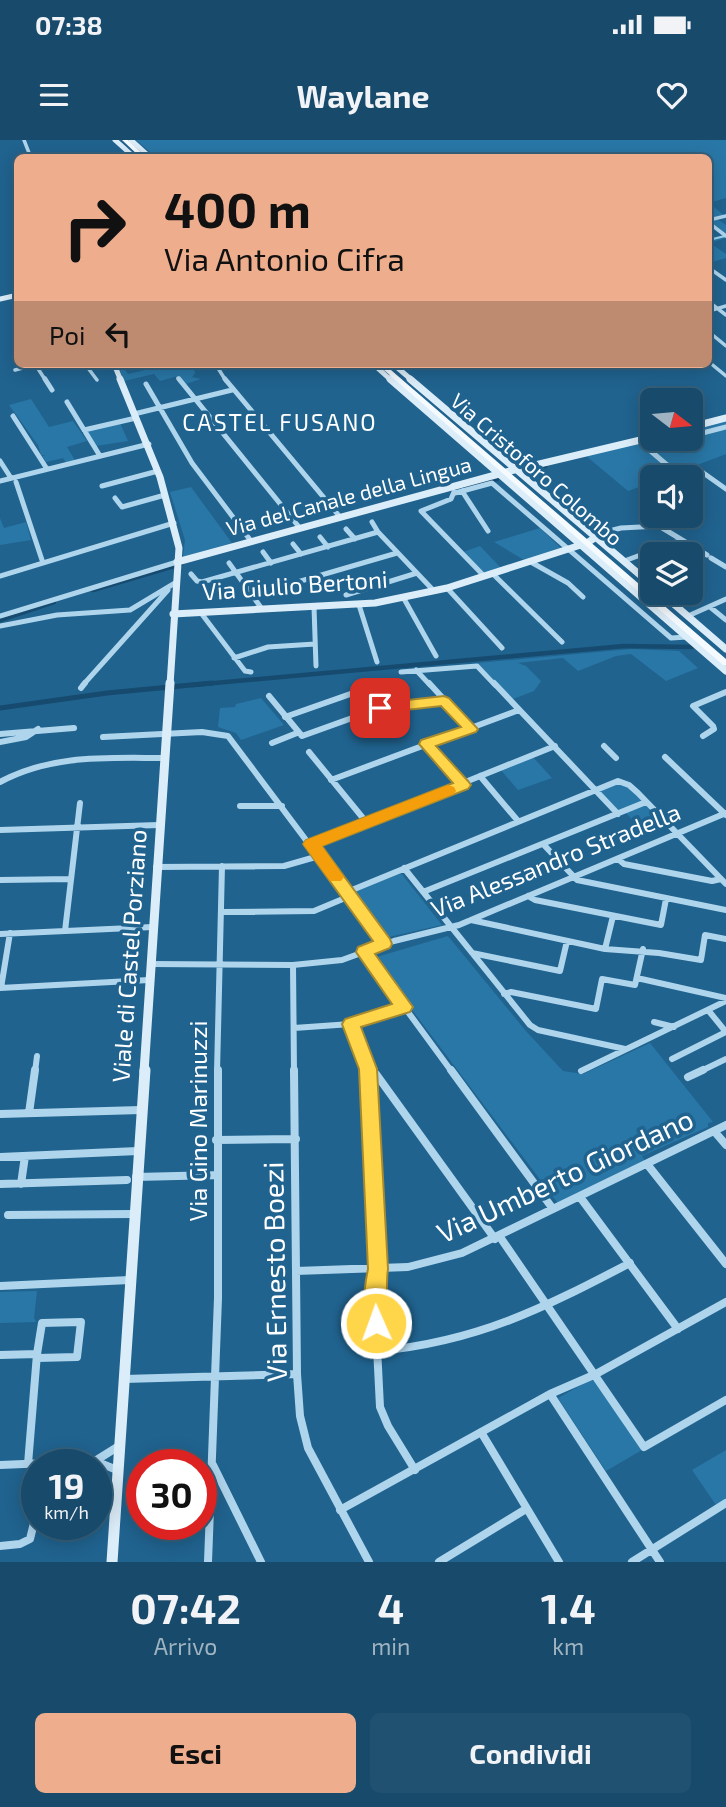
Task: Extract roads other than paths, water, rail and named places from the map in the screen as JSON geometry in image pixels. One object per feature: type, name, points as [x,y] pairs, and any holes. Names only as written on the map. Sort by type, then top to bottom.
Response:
[{"type":"main road","points":[[123,140],[139,154]]},
{"type":"main road","name":"Via Cristoforo Colombo","points":[[384,368],[457,433],[565,514],[691,638],[726,663]]},
{"type":"main road","name":"Via Cristoforo Colombo","points":[[391,368],[508,472],[726,657]]},
{"type":"street","points":[[115,140],[131,154]]},
{"type":"street","points":[[131,140],[147,154]]},
{"type":"street","points":[[712,305],[726,315]]},
{"type":"street","points":[[712,310],[726,306]]},
{"type":"street","points":[[712,334],[726,346]]},
{"type":"street","points":[[712,364],[726,376]]},
{"type":"street","points":[[15,370],[22,368]]},
{"type":"street","points":[[39,368],[52,390]]},
{"type":"street","points":[[88,368],[97,380]]},
{"type":"street","name":"Viale di Castel Porziano","points":[[112,1562],[134,1214],[132,1179],[138,1151],[141,1110],[166,734],[173,614],[172,586],[179,548],[174,523],[149,444],[117,368]]},
{"type":"street","points":[[220,368],[217,369],[232,390],[340,517]]},
{"type":"street","name":"Via Cristoforo Colombo","points":[[378,368],[457,433]]},
{"type":"street","name":"Via Cristoforo Colombo","points":[[397,368],[508,472]]},
{"type":"street","points":[[178,378],[299,527]]},
{"type":"street","points":[[146,384],[192,463],[251,541]]},
{"type":"street","points":[[84,430],[232,390]]},
{"type":"street","points":[[67,402],[100,456]]},
{"type":"street","points":[[13,416],[47,469]]},
{"type":"street","points":[[704,424],[726,418]]},
{"type":"street","points":[[704,432],[726,426]]},
{"type":"street","name":"Via del Canale della Lingua","points":[[177,565],[299,527],[455,490],[508,472],[640,440]]},
{"type":"street","points":[[0,481],[149,444]]},
{"type":"street","points":[[652,452],[667,465]]},
{"type":"street","points":[[0,461],[10,478]]},
{"type":"street","points":[[102,486],[158,471]]},
{"type":"street","points":[[703,473],[724,485]]},
{"type":"street","points":[[16,482],[43,563]]},
{"type":"street","points":[[455,490],[492,483],[671,638],[691,638]]},
{"type":"street","points":[[455,490],[488,531]]},
{"type":"street","points":[[455,490],[451,499],[421,510],[562,642]]},
{"type":"street","points":[[115,498],[122,507],[165,495]]},
{"type":"street","points":[[372,522],[379,529],[378,532],[434,591]]},
{"type":"street","points":[[0,576],[174,523]]},
{"type":"street","points":[[590,540],[621,528],[654,526],[726,567]]},
{"type":"street","points":[[346,529],[355,539]]},
{"type":"street","points":[[191,574],[197,581],[202,582],[378,532]]},
{"type":"street","points":[[320,537],[328,547]]},
{"type":"street","name":"Via Cristoforo Colombo","points":[[590,540],[619,578],[726,671]]},
{"type":"street","name":"Via Cristoforo Colombo","points":[[590,540],[640,577]]},
{"type":"street","name":"Via Giulio Bertoni","points":[[173,614],[359,605],[447,588],[590,540]]},
{"type":"street","points":[[627,560],[681,540]]},
{"type":"street","points":[[293,544],[301,554]]},
{"type":"street","points":[[263,552],[271,563]]},
{"type":"street","points":[[253,595],[397,553]]},
{"type":"street","points":[[529,561],[568,583],[583,597]]},
{"type":"street","points":[[229,563],[262,609]]},
{"type":"street","points":[[0,616],[177,565]]},
{"type":"street","points":[[346,595],[417,573]]},
{"type":"street","points":[[609,586],[619,578]]},
{"type":"street","points":[[0,625],[57,615],[130,610],[172,586]]},
{"type":"street","points":[[81,688],[172,586]]},
{"type":"street","points":[[447,588],[502,648]]},
{"type":"street","points":[[403,597],[436,656]]},
{"type":"street","points":[[688,616],[726,599]]},
{"type":"street","points":[[359,605],[377,662]]},
{"type":"street","points":[[675,605],[722,641],[726,649]]},
{"type":"street","points":[[314,607],[316,666]]},
{"type":"street","points":[[710,607],[726,620]]},
{"type":"street","points":[[201,613],[245,671],[251,671]]},
{"type":"street","points":[[234,658],[270,646],[315,644]]},
{"type":"street","points":[[401,672],[477,666],[618,814]]},
{"type":"street","points":[[416,670],[471,729]]},
{"type":"street","points":[[285,717],[359,691]]},
{"type":"street","points":[[703,736],[714,729],[693,706],[726,692]]},
{"type":"street","points":[[269,696],[297,733],[303,736],[389,706],[444,701]]},
{"type":"street","points":[[331,780],[519,710]]},
{"type":"street","points":[[0,734],[74,728]]},
{"type":"street","points":[[0,742],[26,737],[38,729]]},
{"type":"street","points":[[103,737],[206,732],[227,735],[384,944]]},
{"type":"street","points":[[272,743],[297,733]]},
{"type":"street","points":[[426,744],[463,785]]},
{"type":"street","points":[[311,844],[555,746]]},
{"type":"street","points":[[604,746],[616,758]]},
{"type":"street","points":[[309,752],[367,823]]},
{"type":"street","points":[[665,757],[726,814]]},
{"type":"street","points":[[0,782],[27,768],[57,761],[164,758]]},
{"type":"street","points":[[480,776],[518,821]]},
{"type":"street","points":[[222,912],[314,911],[404,868],[618,781],[629,785],[724,881]]},
{"type":"street","points":[[423,892],[646,802]]},
{"type":"street","points":[[65,931],[80,803]]},
{"type":"street","points":[[240,806],[282,806]]},
{"type":"street","name":"Via Alessandro Stradella","points":[[150,964],[293,965],[331,962],[384,944],[452,928],[726,814]]},
{"type":"street","points":[[0,830],[159,825]]},
{"type":"street","points":[[544,845],[573,877],[726,910]]},
{"type":"street","points":[[156,867],[284,866],[319,856]]},
{"type":"street","points":[[618,859],[624,864],[724,881]]},
{"type":"street","name":"Via Gino Marinuzzi","points":[[213,1449],[216,1376],[216,1140],[222,866]]},
{"type":"street","points":[[404,868],[530,1025],[538,1030],[625,1049]]},
{"type":"street","points":[[0,880],[71,879]]},
{"type":"street","points":[[528,896],[535,901],[661,925],[666,899]]},
{"type":"street","points":[[605,949],[613,916]]},
{"type":"street","points":[[471,920],[605,949],[643,949],[701,960],[705,935],[726,939]]},
{"type":"street","points":[[0,934],[153,927]]},
{"type":"street","points":[[10,933],[1,988],[149,980]]},
{"type":"street","points":[[472,953],[560,971],[567,941]]},
{"type":"street","points":[[504,994],[512,992],[596,1009],[602,979],[635,985],[643,949]]},
{"type":"street","points":[[364,952],[554,1209]]},
{"type":"street","name":"Via Ernesto Boezi","points":[[293,965],[297,1374],[300,1416],[308,1448],[369,1562]]},
{"type":"street","points":[[637,978],[726,999]]},
{"type":"street","points":[[581,1070],[674,1027],[726,999]]},
{"type":"street","points":[[294,1028],[351,1024],[404,1007]]},
{"type":"street","points":[[673,1059],[726,1032],[708,1010]]},
{"type":"street","points":[[654,1022],[674,1027]]},
{"type":"street","points":[[351,1024],[368,1069],[378,1269],[374,1288],[382,1413],[415,1470]]},
{"type":"street","points":[[29,1113],[37,1056]]},
{"type":"street","points":[[688,1077],[726,1059]]},
{"type":"street","points":[[368,1069],[376,1074],[548,1306],[644,1447],[726,1400]]},
{"type":"street","points":[[0,1114],[141,1110]]},
{"type":"street","name":"Via Umberto Giordano","points":[[296,1271],[378,1269],[437,1262],[497,1238],[726,1125]]},
{"type":"street","points":[[714,1131],[726,1145]]},
{"type":"street","points":[[216,1140],[296,1139]]},
{"type":"street","points":[[0,1157],[138,1151]]},
{"type":"street","points":[[21,1184],[25,1156]]},
{"type":"street","points":[[648,1164],[726,1264]]},
{"type":"street","points":[[0,1184],[218,1175]]},
{"type":"street","points":[[580,1197],[678,1329]]},
{"type":"street","points":[[8,1215],[134,1214]]},
{"type":"street","points":[[378,1351],[404,1350],[473,1336],[510,1324],[630,1263]]},
{"type":"street","points":[[0,1286],[130,1280]]},
{"type":"street","points":[[340,1510],[550,1394],[596,1374],[726,1302]]},
{"type":"street","points":[[0,1355],[37,1356],[77,1357],[81,1322],[41,1323],[37,1356],[29,1449]]},
{"type":"street","points":[[123,1379],[297,1374]]},
{"type":"street","points":[[550,1394],[660,1562]]},
{"type":"street","points":[[481,1432],[559,1562]]},
{"type":"street","points":[[112,1450],[119,1446]]},
{"type":"street","points":[[0,1465],[21,1464]]},
{"type":"street","points":[[112,1468],[117,1470]]},
{"type":"street","points":[[217,1473],[261,1562]]},
{"type":"street","points":[[632,1562],[726,1503]]},
{"type":"street","points":[[439,1562],[452,1558],[526,1509]]},
{"type":"street","points":[[0,1546],[20,1544],[28,1540]]},
{"type":"street","name":"Via Gino Marinuzzi","points":[[208,1562],[209,1540]]},
{"type":"waterway","points":[[712,239],[725,236]]},
{"type":"waterway","points":[[528,470],[545,466]]},
{"type":"waterway","points":[[464,487],[497,479]]},
{"type":"waterway","points":[[93,590],[181,564]]},
{"type":"waterway","points":[[0,620],[54,602]]},
{"type":"waterway","points":[[193,685],[624,646],[692,647]]},
{"type":"waterway","points":[[0,708],[107,693],[212,683]]},
{"type":"district","name":"CASTEL FUSANO","points":[[280,423]]}]
